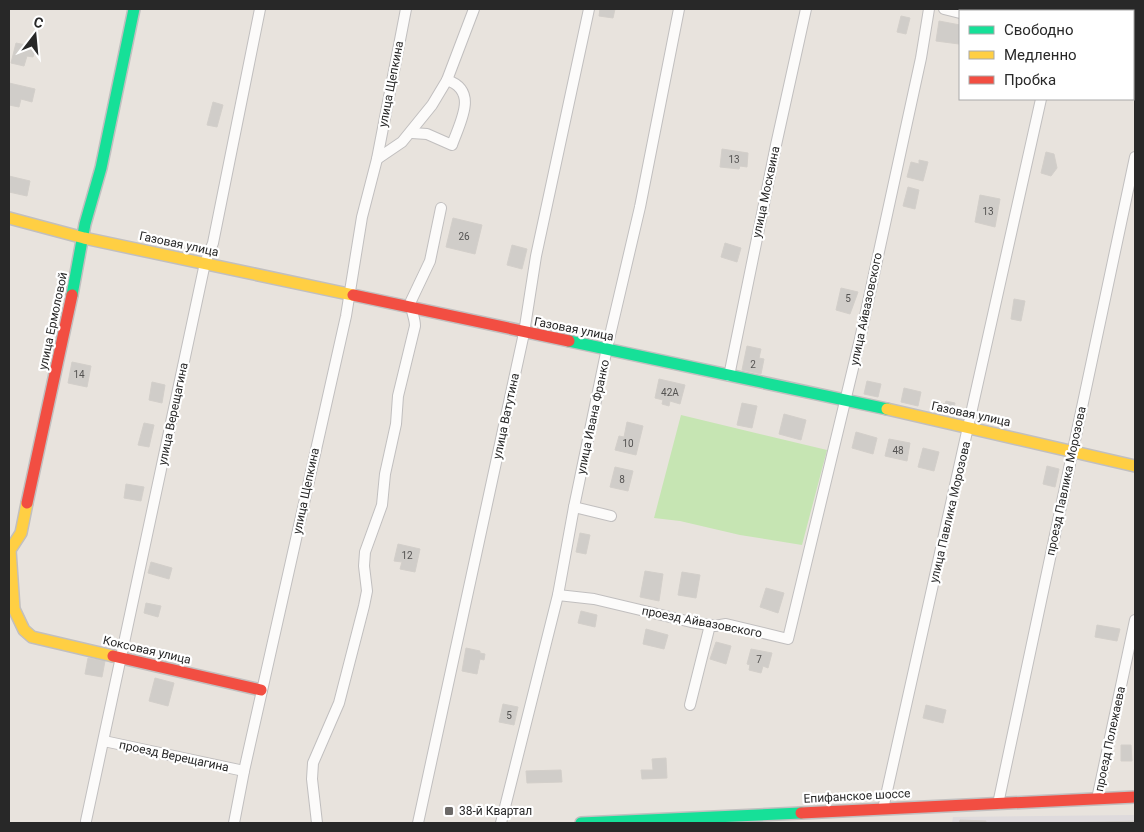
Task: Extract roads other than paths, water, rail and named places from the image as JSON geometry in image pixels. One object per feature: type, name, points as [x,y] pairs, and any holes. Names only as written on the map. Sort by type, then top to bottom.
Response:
[{"type":"street","name":"улица Ермоловой","points":[[28,635],[19,623],[11,593],[12,562],[9,550],[21,533],[84,238],[85,224],[101,168],[134,9]]},
{"type":"street","name":"улица Верещагина","points":[[86,821],[205,263],[213,243],[260,9]]},
{"type":"street","name":"улица Щепкина","points":[[234,823],[346,316],[362,217],[377,159],[406,9]]},
{"type":"street","name":"улица Щепкина","points":[[377,159],[412,133],[447,80],[474,9]]},
{"type":"street","name":"улица Ватутина","points":[[418,823],[524,333],[536,256],[589,9]]},
{"type":"street","name":"улица Ивана Франко","points":[[501,823],[558,595],[574,507],[607,348],[640,207],[679,9]]},
{"type":"street","name":"улица Москвина","points":[[729,376],[806,9]]},
{"type":"street","name":"улица Айвазовского","points":[[788,639],[846,400],[919,68],[930,9]]},
{"type":"street","points":[[944,9],[959,13]]},
{"type":"street","points":[[412,133],[427,134],[452,145],[466,102],[464,92],[457,84],[447,80]]},
{"type":"street","name":"улица Павлика Морозова","points":[[883,808],[1042,100]]},
{"type":"street","name":"проезд Павлика Морозова","points":[[998,804],[1135,157]]},
{"type":"street","points":[[317,823],[312,779],[313,762],[339,703],[364,606],[367,591],[364,566],[365,552],[382,505],[385,474],[396,424],[398,396],[414,326],[414,318],[410,308],[430,261],[441,208]]},
{"type":"street","name":"Газовая улица","points":[[9,218],[84,238],[524,333],[607,348],[1072,450],[1135,466]]},
{"type":"street","points":[[574,507],[611,516]]},
{"type":"street","name":"проезд Айвазовского","points":[[558,595],[594,599],[710,625],[726,624],[788,639]]},
{"type":"street","name":"проезд Полежаева","points":[[1096,799],[1135,620]]},
{"type":"street","points":[[690,705],[710,625]]},
{"type":"street","name":"Коксовая улица","points":[[28,635],[39,640],[262,690]]},
{"type":"street","name":"проезд Верещагина","points":[[104,741],[244,771]]},
{"type":"street","name":"Епифанское шоссе","points":[[580,823],[1135,797]]},
{"type":"place","name":"38-й Квартал","points":[[449,811]]}]
